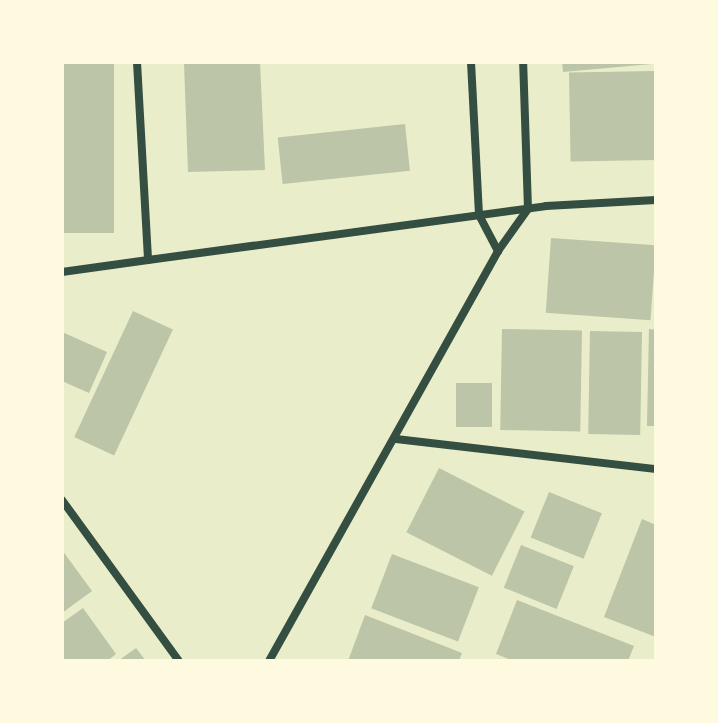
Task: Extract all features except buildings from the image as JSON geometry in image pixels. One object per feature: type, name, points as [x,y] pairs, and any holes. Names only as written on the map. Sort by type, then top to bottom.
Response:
[{"type":"street","points":[[137,62],[148,260]]},
{"type":"street","points":[[471,62],[479,215],[498,251]]},
{"type":"street","points":[[269,661],[396,439],[498,251],[528,209],[523,62]]},
{"type":"street","points":[[62,272],[528,209],[656,200]]},
{"type":"street","points":[[396,439],[656,469]]},
{"type":"street","points":[[62,500],[179,661]]}]
